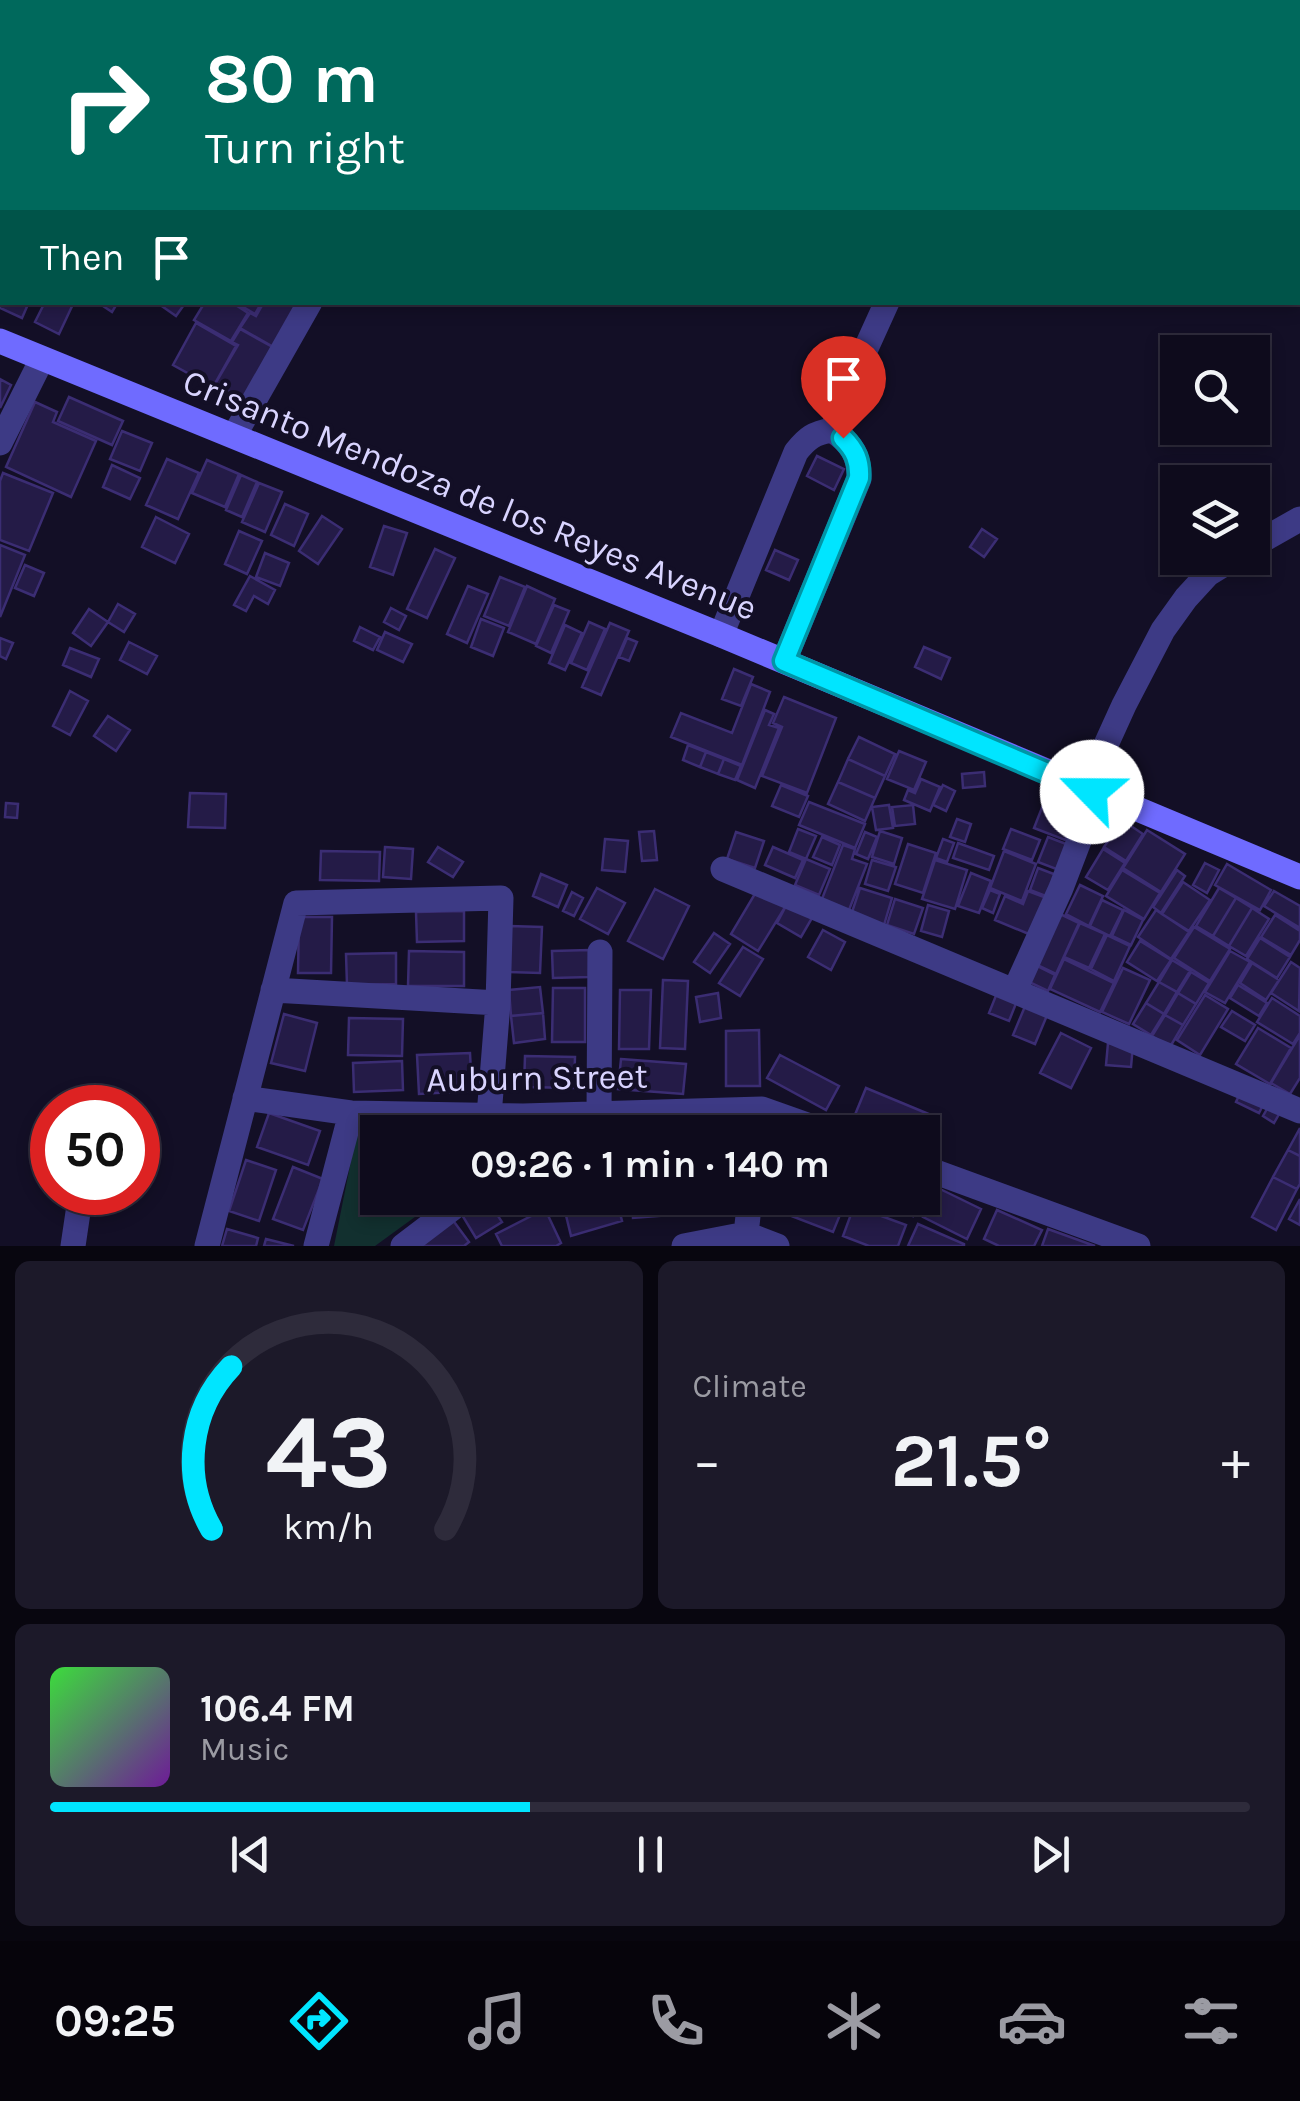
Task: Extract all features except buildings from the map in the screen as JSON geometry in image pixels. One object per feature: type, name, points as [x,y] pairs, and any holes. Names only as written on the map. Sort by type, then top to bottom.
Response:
[{"type":"main road","name":"Crisanto Mendoza de los Reyes Avenue","points":[[0,341],[722,635],[1300,877]]},
{"type":"street","points":[[234,436],[308,305]]},
{"type":"street","points":[[832,430],[887,305]]},
{"type":"street","points":[[0,443],[42,359]]},
{"type":"street","points":[[722,635],[796,452],[806,439],[832,430]]},
{"type":"street","points":[[784,661],[859,478],[860,466],[852,448],[832,430]]},
{"type":"street","points":[[1270,536],[1300,519]]},
{"type":"street","points":[[1014,990],[1082,833],[1104,749],[1124,705],[1163,630],[1207,575]]},
{"type":"street","points":[[723,869],[1300,1111]]},
{"type":"street","points":[[207,1246],[296,903],[501,898],[490,1115]]},
{"type":"street","points":[[599,1114],[600,952]]},
{"type":"street","points":[[273,990],[498,1003]]},
{"type":"street","name":"Auburn Street","points":[[245,1098],[350,1113],[443,1115]]},
{"type":"street","points":[[316,1246],[350,1113]]},
{"type":"street","name":"Auburn Street","points":[[591,1115],[626,1115]]},
{"type":"street","points":[[940,1174],[1138,1246]]},
{"type":"street","points":[[73,1246],[78,1215]]},
{"type":"street","points":[[404,1246],[444,1215]]},
{"type":"street","points":[[746,1234],[748,1215]]},
{"type":"street","points":[[684,1246],[746,1234],[777,1246]]},
{"type":"green space","points":[[360,1131],[360,1215],[418,1215],[375,1246],[334,1246]]},
{"type":"route","points":[[843,438],[860,466],[859,478],[784,661],[1092,792]]}]
